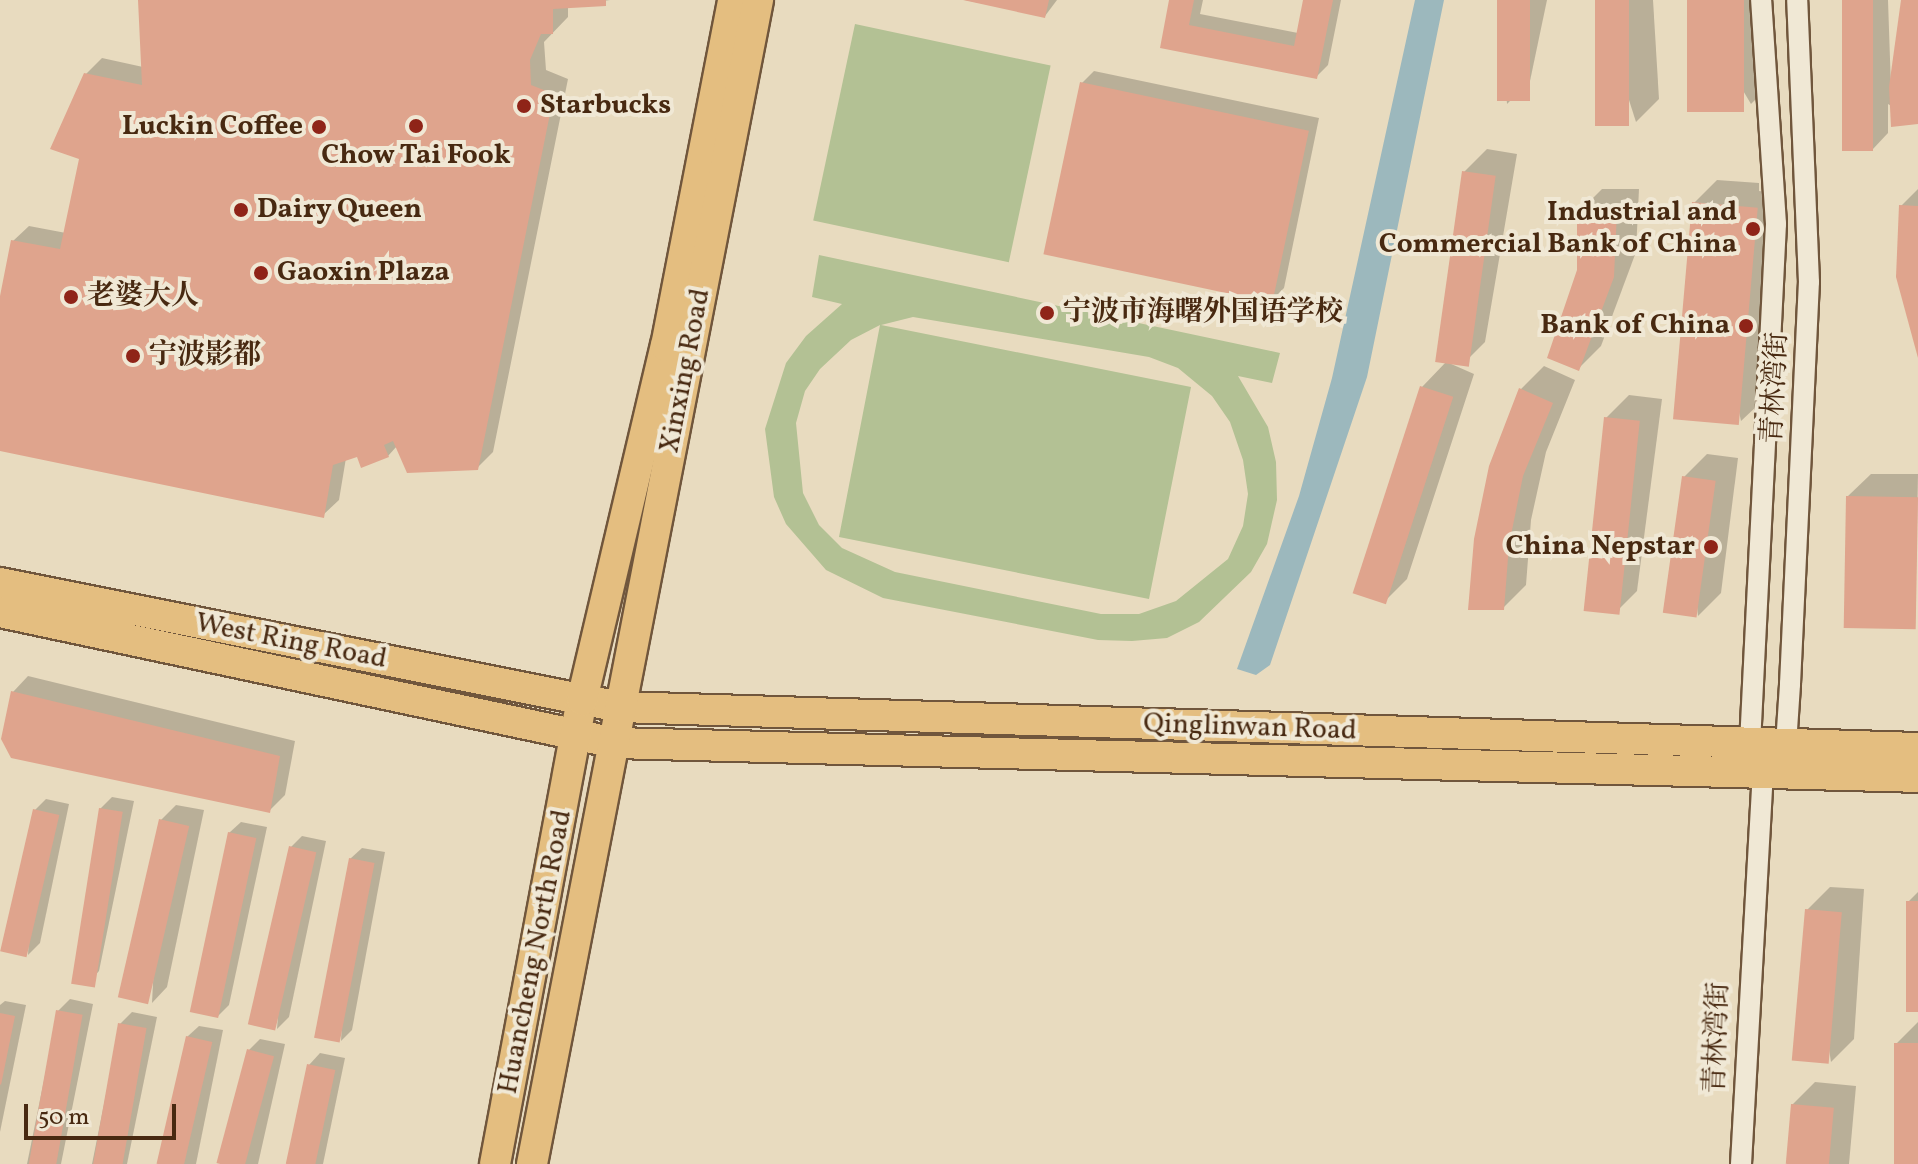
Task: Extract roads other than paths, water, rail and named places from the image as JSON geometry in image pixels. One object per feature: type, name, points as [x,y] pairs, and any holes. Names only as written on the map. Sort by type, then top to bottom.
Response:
[{"type":"main road","name":"Xinxing Road","points":[[578,739],[582,700],[666,346],[733,0]]},
{"type":"main road","name":"Xinxing Road","points":[[615,743],[758,0]]},
{"type":"main road","name":"West Ring Road","points":[[0,583],[582,700]]},
{"type":"main road","name":"Qinglinwan Road","points":[[0,612],[578,739],[615,743],[1756,757],[1786,745],[1918,748]]},
{"type":"main road","name":"Qinglinwan Road","points":[[582,700],[620,707],[1756,757],[1918,777]]},
{"type":"main road","name":"Huancheng North Road","points":[[495,1164],[578,739]]},
{"type":"main road","name":"Huancheng North Road","points":[[532,1164],[615,743]]},
{"type":"street","name":"青林湾街","points":[[1741,1164],[1776,224],[1761,0]]},
{"type":"street","name":"青林湾街","points":[[1786,745],[1809,282],[1797,0]]},
{"type":"water","points":[[1415,0],[1444,0],[1367,377],[1270,665],[1256,675],[1237,669],[1299,496],[1332,378]]},
{"type":"place","name":"Starbucks","points":[[524,106]]},
{"type":"place","name":"Chow Tai Fook","points":[[416,126]]},
{"type":"place","name":"Luckin Coffee","points":[[319,127]]},
{"type":"place","name":"Dairy Queen","points":[[241,210]]},
{"type":"place","name":"Industrial and Commercial Bank of China","points":[[1753,229]]},
{"type":"place","name":"Gaoxin Plaza","points":[[261,273]]},
{"type":"place","name":"老婆大人","points":[[71,297]]},
{"type":"place","name":"宁波市海曙外国语学校","points":[[1047,313]]},
{"type":"place","name":"Bank of China","points":[[1746,326]]},
{"type":"place","name":"宁波影都","points":[[133,356]]},
{"type":"place","name":"China Nepstar","points":[[1711,547]]}]
